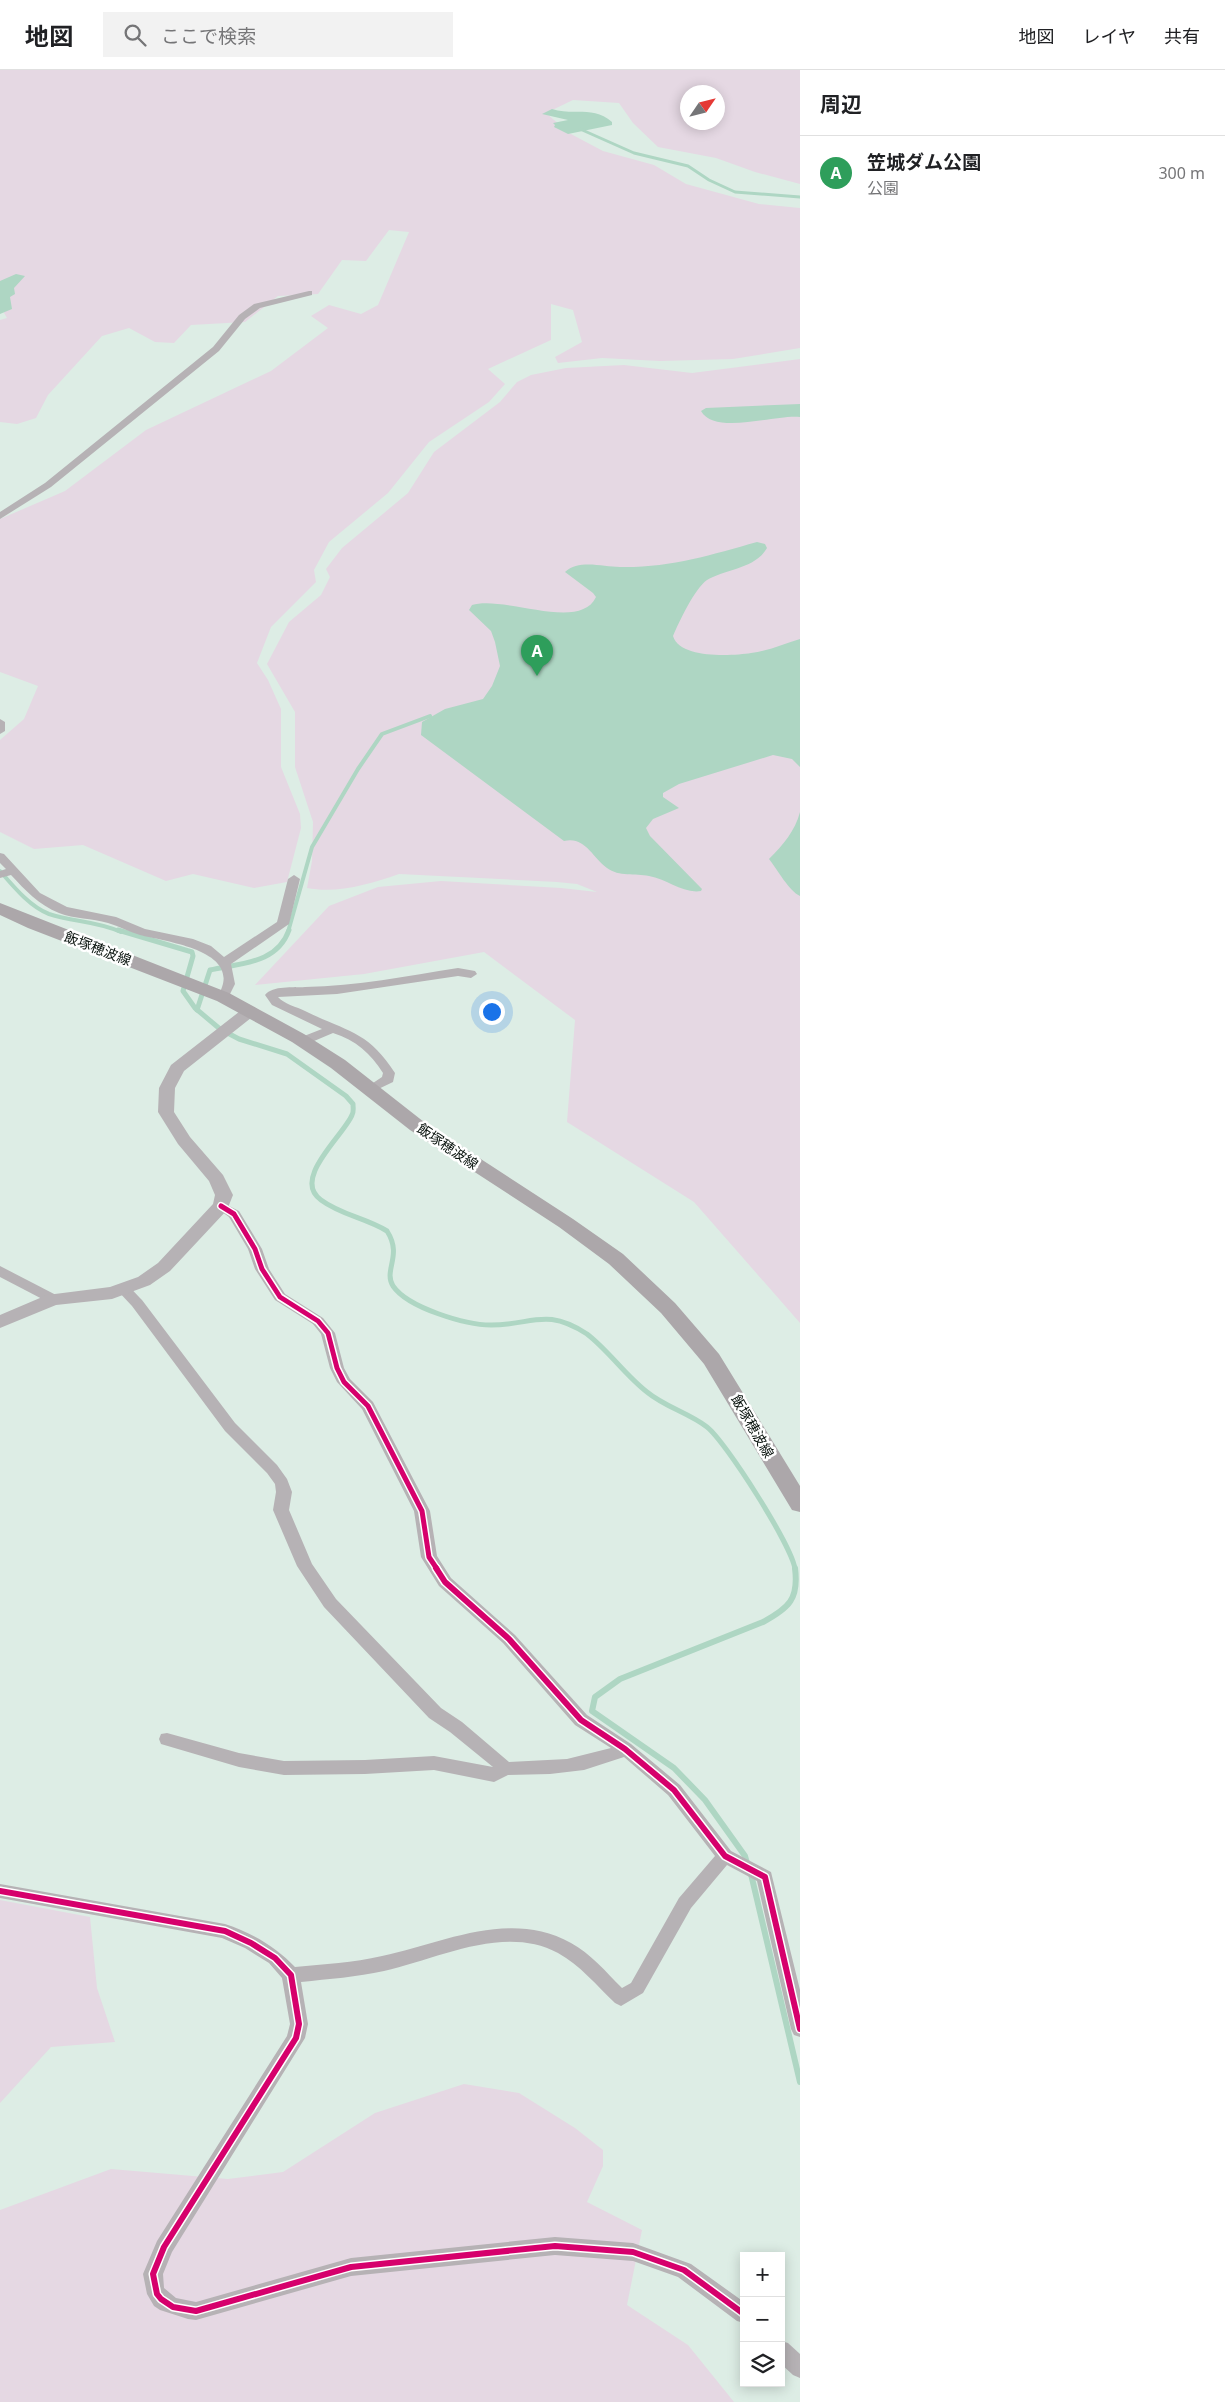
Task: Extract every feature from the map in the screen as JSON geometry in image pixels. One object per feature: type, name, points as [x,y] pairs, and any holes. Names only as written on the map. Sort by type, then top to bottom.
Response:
[{"type":"main road","name":"飯塚穂波線","points":[[0,908],[34,924],[223,997],[250,1011],[303,1041],[370,1089],[417,1126],[566,1222],[643,1283],[674,1314],[712,1359],[800,1504]]},
{"type":"street","points":[[0,516],[48,485],[216,348],[242,317],[257,306],[309,293]]},
{"type":"street","points":[[0,722],[0,731]]},
{"type":"street","points":[[0,856],[36,895],[63,910],[112,920],[142,932],[189,942],[207,949],[224,963],[230,979],[229,990],[223,997]]},
{"type":"street","points":[[0,875],[13,870]]},
{"type":"street","points":[[224,963],[283,924],[294,878]]},
{"type":"street","points":[[370,1089],[388,1079],[389,1073],[376,1052],[363,1040],[332,1029],[276,1002],[271,995],[281,992],[361,987],[458,972],[472,974]]},
{"type":"street","points":[[0,1322],[53,1299],[124,1290],[144,1281],[164,1267],[221,1206],[224,1195],[217,1179],[184,1140],[166,1112],[168,1088],[178,1068],[250,1011]]},
{"type":"street","points":[[303,1041],[332,1029]]},
{"type":"street","points":[[221,1206],[234,1214],[254,1249],[262,1269],[280,1296],[296,1309],[318,1321],[328,1333],[340,1375],[344,1382],[368,1406],[422,1511],[429,1557],[445,1582],[509,1639],[581,1720],[626,1749],[674,1790],[729,1858],[759,1872],[765,1877],[800,2029]]},
{"type":"street","points":[[0,1271],[53,1299]]},
{"type":"street","points":[[124,1290],[137,1303],[230,1427],[272,1469],[282,1483],[284,1492],[281,1510],[305,1566],[330,1603],[435,1713],[456,1727],[505,1768]]},
{"type":"street","points":[[167,1739],[239,1760],[284,1768],[365,1767],[434,1762],[494,1775],[505,1768],[559,1767],[617,1755],[626,1749]]},
{"type":"street","points":[[291,1975],[382,1964],[447,1945],[502,1934],[536,1937],[564,1948],[620,1998],[637,1988],[685,1903],[729,1858]]},
{"type":"street","points":[[0,1891],[225,1931],[275,1958],[291,1975],[300,2024],[296,2038],[164,2247],[153,2277],[158,2295],[173,2308],[196,2311],[351,2267],[555,2246],[634,2252],[684,2270],[740,2311]]},
{"type":"street","points":[[785,2354],[800,2368]]},
{"type":"shaded area","points":[[0,70],[800,70],[800,184],[755,172],[716,158],[658,147],[633,123],[619,103],[573,100],[546,113],[569,133],[603,151],[654,165],[686,184],[759,204],[800,208],[800,348],[733,359],[660,361],[602,358],[558,363],[555,357],[582,342],[573,310],[551,304],[551,340],[488,369],[505,384],[489,402],[429,442],[388,493],[329,542],[314,570],[316,582],[271,627],[257,663],[268,680],[281,709],[281,767],[300,814],[301,828],[287,882],[254,888],[193,874],[166,881],[83,845],[34,849],[0,832],[0,740],[24,719],[38,686],[0,672],[0,519],[65,491],[146,430],[271,371],[328,328],[311,316],[329,305],[361,314],[378,305],[409,232],[389,230],[366,261],[342,260],[318,294],[278,296],[245,322],[191,325],[174,343],[155,342],[129,328],[102,336],[48,395],[36,418],[17,424],[0,422],[0,320],[7,318],[3,311],[0,310]]},
{"type":"shaded area","points":[[552,109],[598,114],[612,122],[612,125],[568,134],[554,127],[553,123],[568,120],[542,114]]},
{"type":"shaded area","points":[[16,274],[25,276],[14,288],[15,294],[10,297],[12,309],[0,314],[0,281]]},
{"type":"shaded area","points":[[800,359],[800,1323],[694,1202],[567,1122],[575,1020],[484,952],[364,974],[255,985],[329,906],[378,887],[441,881],[597,892],[577,884],[557,882],[399,874],[341,889],[318,890],[307,888],[312,861],[313,822],[295,767],[295,712],[267,664],[289,622],[321,595],[330,577],[326,569],[342,548],[408,493],[434,452],[500,402],[517,382],[531,375],[566,368],[624,365],[692,373]]},
{"type":"shaded area","points":[[800,404],[800,417],[747,422],[719,422],[708,418],[701,411],[706,408]]},
{"type":"shaded area","points":[[757,542],[765,544],[767,548],[762,555],[739,568],[714,576],[702,584],[679,622],[673,636],[685,649],[720,655],[757,652],[800,639],[800,767],[792,759],[773,755],[679,784],[663,793],[663,797],[679,808],[653,819],[646,828],[650,836],[702,889],[701,891],[681,888],[649,876],[622,874],[612,871],[583,844],[571,840],[564,841],[421,735],[422,722],[445,709],[483,699],[492,686],[500,666],[491,631],[469,610],[472,605],[486,603],[503,604],[540,610],[574,612],[587,607],[596,597],[565,572],[571,568],[584,565],[638,567],[673,563]]},
{"type":"shaded area","points":[[800,812],[800,896],[787,885],[769,859],[788,837]]},
{"type":"shaded area","points":[[0,1900],[90,1917],[97,1988],[115,2042],[51,2047],[0,2103]]},
{"type":"shaded area","points":[[464,2084],[519,2093],[575,2128],[603,2150],[603,2166],[587,2202],[642,2230],[627,2305],[688,2345],[734,2402],[0,2402],[0,2210],[111,2169],[228,2179],[283,2172],[375,2113]]},
{"type":"waterway","points":[[580,129],[634,153],[688,166],[709,180],[735,192],[800,197]]},
{"type":"waterway","points":[[288,932],[312,847],[358,769],[382,734],[430,716]]},
{"type":"waterway","points":[[0,871],[22,896],[42,911],[58,917],[112,928],[121,932]]},
{"type":"waterway","points":[[118,930],[192,952],[193,956],[183,991],[197,1010]]},
{"type":"waterway","points":[[197,1010],[210,970],[245,963],[267,956],[276,950],[288,932]]},
{"type":"waterway","points":[[197,1010],[220,1029],[239,1039],[287,1054],[346,1096],[353,1104],[353,1113],[347,1124],[322,1157],[316,1169],[312,1181],[313,1191],[321,1200],[329,1205],[387,1231],[393,1248],[391,1280],[393,1286],[400,1294],[438,1314],[467,1322],[491,1325],[549,1319],[573,1326],[587,1334],[647,1392],[661,1402],[700,1422],[716,1436],[742,1472],[771,1518],[783,1539],[795,1569]]},
{"type":"waterway","points":[[747,1863],[745,1856],[705,1800],[674,1768],[592,1711],[595,1697],[620,1679],[763,1622],[780,1612],[786,1607],[793,1595],[796,1579],[795,1568]]},
{"type":"waterway","points":[[751,1874],[800,2082]]},
{"type":"cycle path","points":[[221,1206],[234,1214],[255,1249],[262,1269],[280,1297],[296,1309],[318,1321],[328,1333],[337,1368],[344,1382],[368,1406],[422,1511],[429,1557],[445,1582],[509,1639],[581,1720],[625,1749],[674,1790],[725,1856],[765,1877],[800,2029]]},
{"type":"cycle path","points":[[0,1891],[225,1931],[251,1943],[275,1958],[291,1975],[299,2024],[296,2038],[164,2247],[153,2278],[157,2294],[167,2304],[180,2309],[196,2311],[351,2267],[555,2246],[633,2252],[684,2270],[740,2311]]},
{"type":"place","name":"笠城ダム公園","points":[[537,676]]}]
